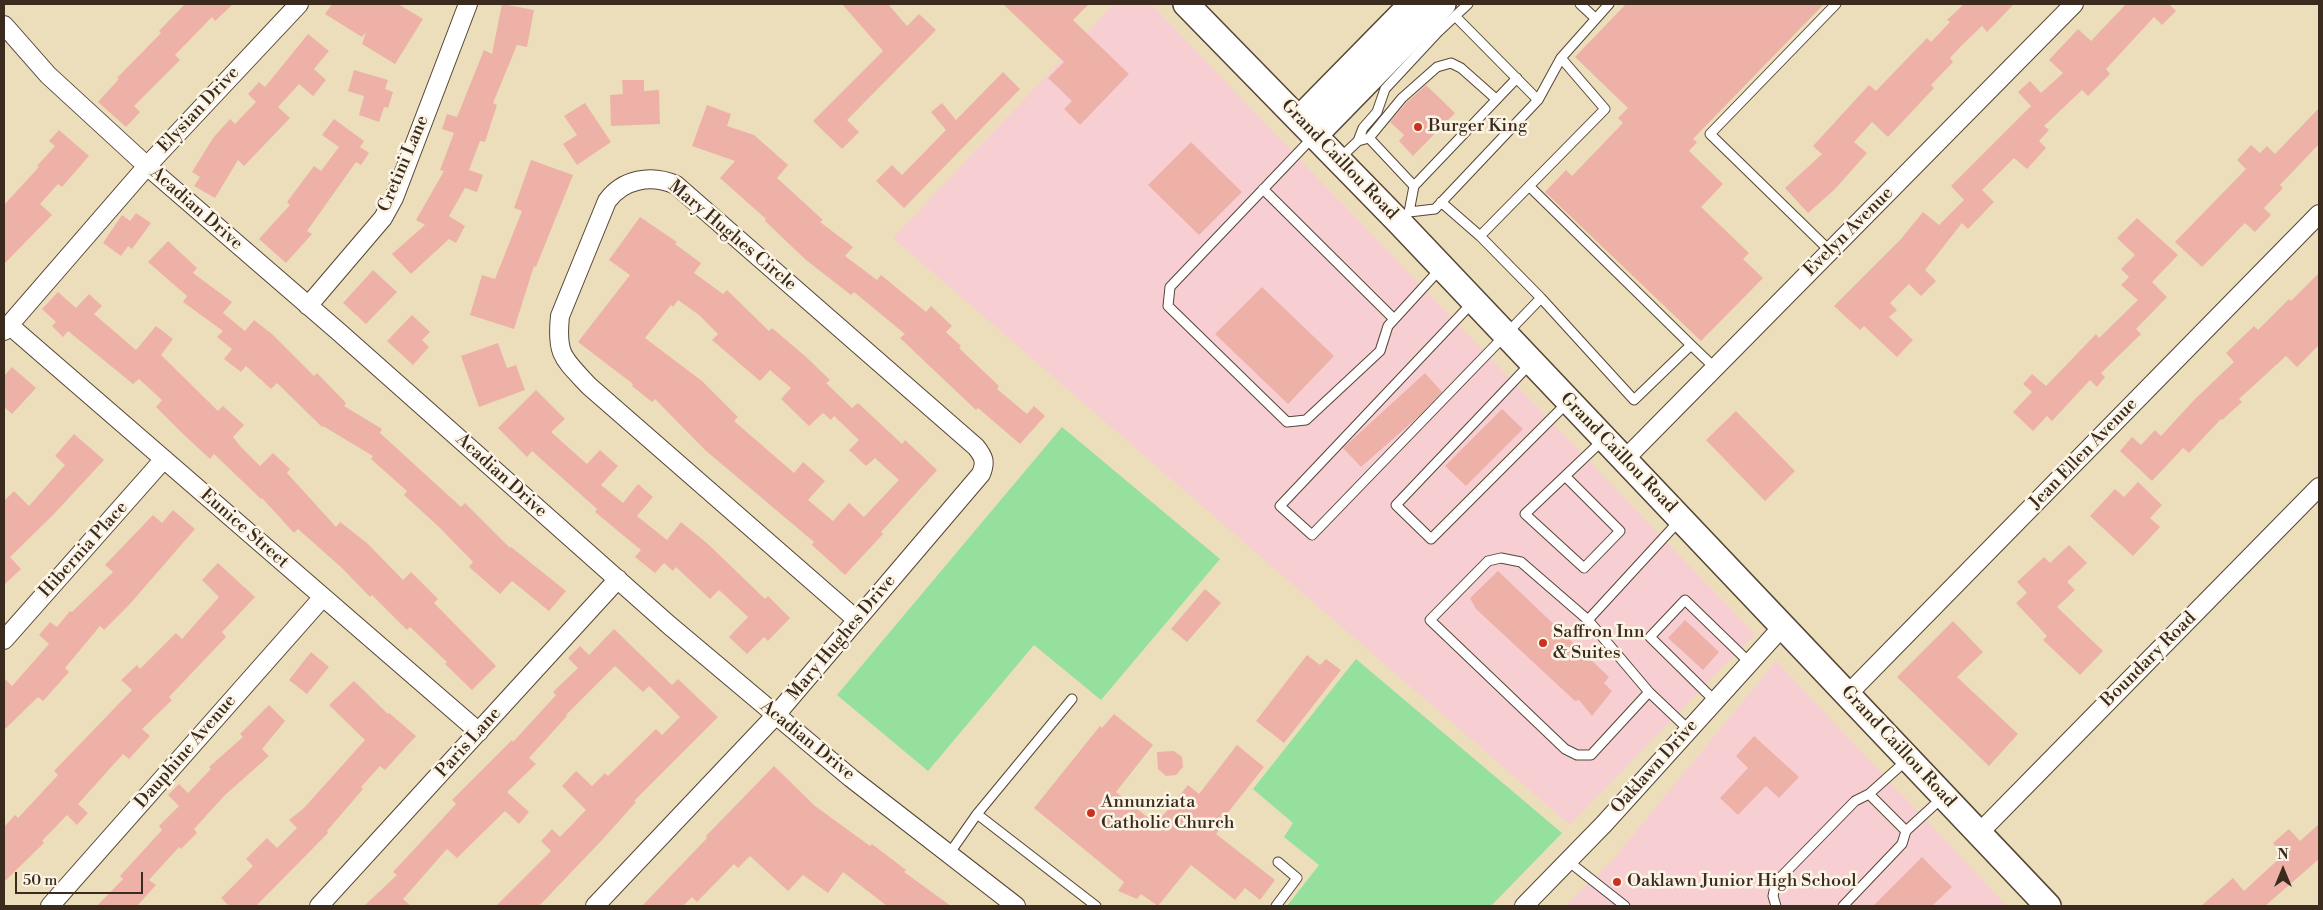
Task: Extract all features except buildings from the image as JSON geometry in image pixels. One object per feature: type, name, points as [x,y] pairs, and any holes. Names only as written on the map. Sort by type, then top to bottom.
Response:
[{"type":"main road","name":"Grand Caillou Road","points":[[1186,4],[1338,160],[1404,217],[1441,268],[2048,906]]},
{"type":"main road","points":[[1307,127],[1412,4]]},
{"type":"main road","points":[[1307,127],[1379,83],[1449,10]]},
{"type":"street","name":"Elysian Drive","points":[[6,328],[147,166],[299,4]]},
{"type":"street","name":"Cretini Lane","points":[[308,306],[383,218],[394,198],[468,4]]},
{"type":"street","name":"Evelyn Avenue","points":[[1624,460],[2074,4]]},
{"type":"street","name":"Acadian Drive","points":[[4,25],[48,75],[147,166],[775,716],[1016,906]]},
{"type":"street","name":"Mary Hughes Circle","points":[[857,620],[589,386],[559,351],[560,316],[607,201],[612,194],[627,184],[648,178],[665,180],[676,184],[976,447],[984,457],[985,466],[981,474]]},
{"type":"street","name":"Jean Ellen Avenue","points":[[1848,694],[2319,214]]},
{"type":"street","name":"Eunice Street","points":[[6,328],[164,459],[479,732]]},
{"type":"street","name":"Hibernia Place","points":[[4,640],[164,459]]},
{"type":"street","name":"Mary Hughes Drive","points":[[595,906],[775,716],[981,474]]},
{"type":"street","name":"Boundary Road","points":[[1978,834],[2319,487]]},
{"type":"street","name":"Paris Lane","points":[[320,906],[618,579]]},
{"type":"street","name":"Dauphine Avenue","points":[[50,906],[322,597]]},
{"type":"street","name":"Oaklawn Drive","points":[[1524,906],[1568,861],[1783,626]]},
{"type":"lane","points":[[1468,4],[1449,10],[1538,100]]},
{"type":"lane","points":[[1580,4],[1595,18]]},
{"type":"lane","points":[[1404,217],[1435,209],[1538,100],[1561,58],[1609,4]]},
{"type":"lane","points":[[1830,251],[1710,134],[1836,4]]},
{"type":"lane","points":[[1480,236],[1605,110],[1561,58]]},
{"type":"lane","points":[[1338,160],[1358,141],[1369,138],[1402,98],[1437,67],[1451,63],[1461,68],[1496,99]]},
{"type":"lane","points":[[1404,217],[1414,186],[1517,78]]},
{"type":"lane","points":[[1358,141],[1362,128],[1377,112],[1379,83]]},
{"type":"lane","points":[[1307,127],[1263,189],[1170,287],[1168,306],[1287,422],[1306,420],[1380,351],[1388,326],[1441,268]]},
{"type":"lane","points":[[1369,138],[1414,186]]},
{"type":"lane","points":[[1530,186],[1715,368]]},
{"type":"lane","points":[[1263,189],[1394,319]]},
{"type":"lane","points":[[1441,202],[1480,236],[1541,298],[1634,400],[1691,345]]},
{"type":"lane","points":[[1473,301],[1280,506],[1312,535],[1541,298]]},
{"type":"lane","points":[[1532,363],[1396,504],[1431,539],[1568,401]]},
{"type":"lane","points":[[1565,476],[1620,531],[1584,568],[1525,514],[1565,476],[1604,439]]},
{"type":"lane","points":[[1588,620],[1681,519]]},
{"type":"lane","points":[[1649,692],[1591,755],[1577,755],[1565,750],[1430,620],[1488,561],[1501,558],[1521,562],[1588,620],[1649,692],[1689,730]]},
{"type":"lane","points":[[1715,701],[1650,637],[1685,600],[1750,663]]},
{"type":"lane","points":[[949,854],[977,814],[1072,699]]},
{"type":"lane","points":[[1776,906],[1774,896],[1776,882],[1855,801],[1869,794],[1908,759]]},
{"type":"lane","points":[[1869,794],[1906,831]]},
{"type":"lane","points":[[1844,906],[1902,844],[1906,831],[1944,795]]},
{"type":"lane","points":[[977,814],[1096,906]]},
{"type":"lane","points":[[1568,861],[1624,906]]},
{"type":"lane","points":[[1276,906],[1297,878],[1278,862]]},
{"type":"shaded area","points":[[1114,4],[1151,4],[1755,634],[1570,825],[893,238]]},
{"type":"shaded area","points":[[1776,661],[2007,906],[1565,906],[1614,858]]},
{"type":"green space","points":[[1062,427],[1220,559],[1101,700],[1034,645],[928,771],[837,695]]},
{"type":"green space","points":[[1356,659],[1562,833],[1491,906],[1287,906],[1319,865],[1284,837],[1293,823],[1253,789]]},
{"type":"place","name":"Burger King","points":[[1418,127]]},
{"type":"place","name":"Saffron Inn & Suites","points":[[1543,643]]},
{"type":"place","name":"Annunziata Catholic Church","points":[[1091,813]]},
{"type":"place","name":"Oaklawn Junior High School","points":[[1617,882]]}]
